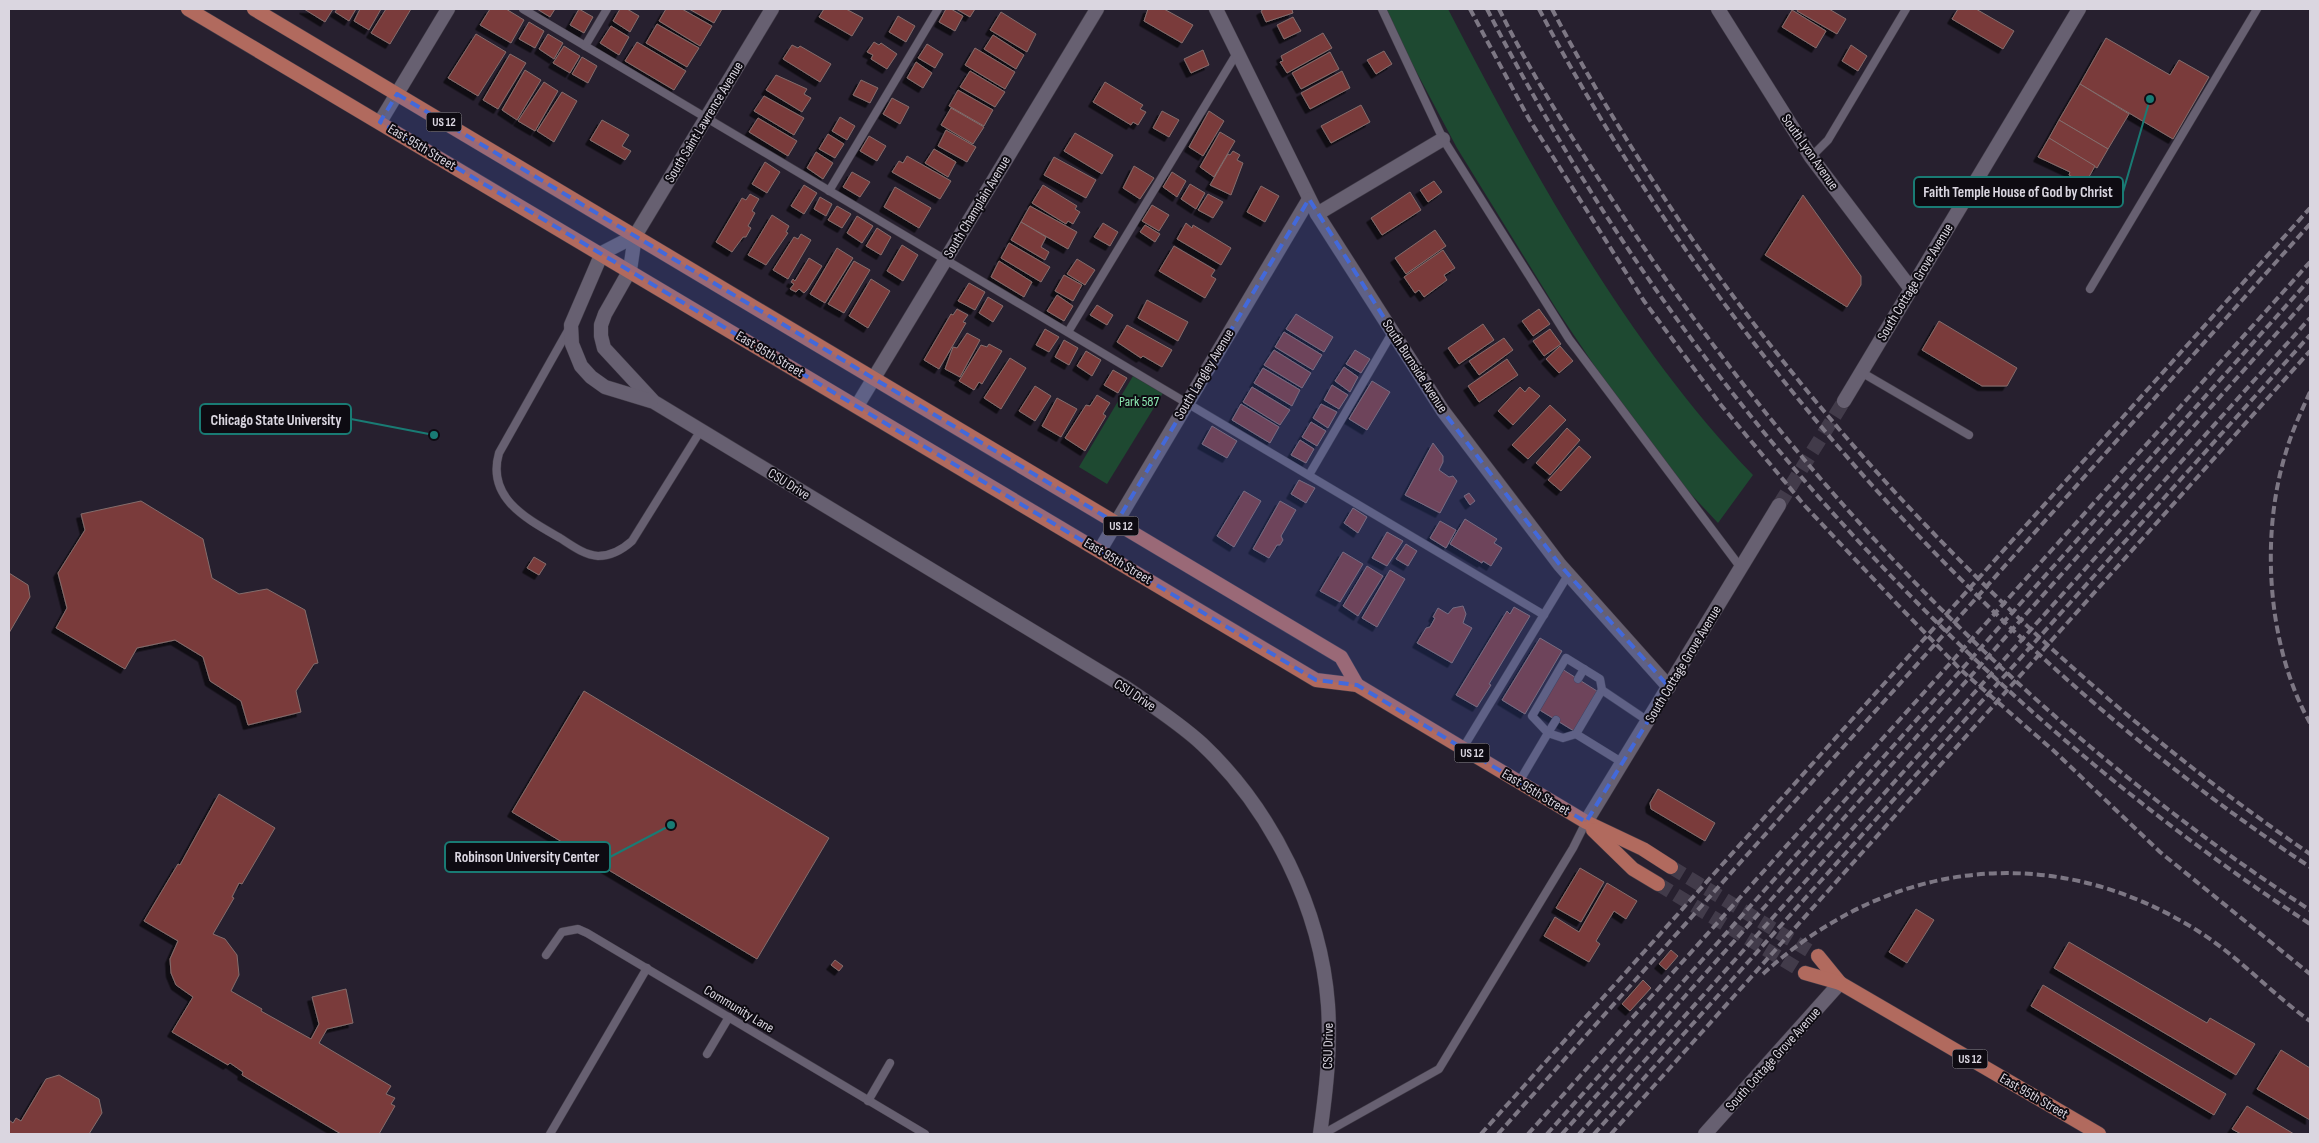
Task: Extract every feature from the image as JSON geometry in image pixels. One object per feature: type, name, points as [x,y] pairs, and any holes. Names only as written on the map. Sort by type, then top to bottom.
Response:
[{"type":"main road","name":"East 95th Street","points":[[188,9],[630,270],[1316,680],[1357,685],[1586,822],[1643,849],[1671,867]]},
{"type":"main road","name":"East 95th Street","points":[[254,9],[1341,657],[1357,685]]},
{"type":"main road","name":"East 95th Street","points":[[1586,822],[1633,869],[1658,884]]},
{"type":"main road","name":"East 95th Street","points":[[1818,956],[1840,983]]},
{"type":"main road","name":"East 95th Street","points":[[1804,973],[1840,983],[2099,1134]]},
{"type":"street","points":[[380,122],[448,9]]},
{"type":"street","name":"South Saint Lawrence Avenue","points":[[635,236],[772,9]]},
{"type":"street","name":"South Champlain Avenue","points":[[857,406],[1097,9]]},
{"type":"street","name":"South Burnside Avenue","points":[[1216,9],[1236,53],[1317,214],[1443,411],[1568,575],[1669,687]]},
{"type":"street","name":"South Cottage Grove Avenue","points":[[1844,401],[2079,9]]},
{"type":"street","name":"South Lyon Avenue","points":[[1721,10],[1811,157],[1911,289]]},
{"type":"street","points":[[1317,214],[1443,139]]},
{"type":"street","name":"South Langley Avenue","points":[[1100,550],[1186,403],[1310,199]]},
{"type":"street","points":[[635,236],[602,254],[571,325],[572,344],[581,366],[591,377],[605,387],[654,402]]},
{"type":"street","points":[[635,236],[630,270],[605,314],[600,336],[604,348],[654,402]]},
{"type":"street","name":"CSU Drive","points":[[654,402],[1125,687],[1202,744],[1232,776],[1256,807],[1296,880],[1308,914],[1320,959],[1328,1004],[1329,1043],[1322,1134]]},
{"type":"street","name":"South Cottage Grove Avenue","points":[[1586,822],[1779,505]]},
{"type":"street","name":"South Cottage Grove Avenue","points":[[1705,1134],[1840,983]]},
{"type":"lane","points":[[523,9],[1544,615]]},
{"type":"lane","points":[[585,46],[607,9]]},
{"type":"lane","points":[[830,191],[938,9]]},
{"type":"lane","points":[[1382,9],[1443,139],[1569,339],[1741,568]]},
{"type":"lane","points":[[1811,157],[1828,140],[1906,9]]},
{"type":"lane","points":[[2090,289],[2257,9]]},
{"type":"lane","points":[[1068,332],[1236,53]]},
{"type":"lane","points":[[571,325],[499,453],[495,476],[505,497],[515,509],[584,552],[599,556],[621,550],[632,541],[701,430]]},
{"type":"lane","points":[[1308,475],[1392,333]]},
{"type":"lane","points":[[1861,372],[1969,435]]},
{"type":"lane","points":[[1463,748],[1568,575]]},
{"type":"lane","points":[[1566,658],[1600,679],[1602,690],[1576,734],[1562,738],[1548,733],[1532,716],[1566,658]]},
{"type":"lane","points":[[1578,679],[1584,669]]},
{"type":"lane","points":[[1602,690],[1648,721]]},
{"type":"lane","points":[[1520,782],[1556,720]]},
{"type":"lane","points":[[1576,734],[1622,762]]},
{"type":"lane","points":[[1322,1134],[1439,1069],[1573,848],[1586,822]]},
{"type":"lane","name":"Community Lane","points":[[546,955],[562,932],[578,929],[647,968],[925,1134]]},
{"type":"lane","points":[[550,1134],[647,968]]},
{"type":"lane","points":[[707,1054],[729,1017]]},
{"type":"lane","points":[[868,1100],[890,1063]]},
{"type":"highlighted area","points":[[397,94],[1116,523],[1309,199],[1443,411],[1560,565],[1669,687],[1586,822],[1357,685],[1316,680],[380,122]]},
{"type":"green space","points":[[1383,9],[1448,9],[1513,131],[1584,253],[1664,369],[1707,424],[1753,475],[1718,523],[1687,490],[1598,371],[1557,310],[1457,148]]},
{"type":"green space","name":"Park 587","points":[[1133,376],[1163,393],[1107,484],[1079,467]]},
{"type":"building","points":[[304,9],[333,9],[325,22]]},
{"type":"building","points":[[337,9],[356,9],[349,21],[335,12]]},
{"type":"building","points":[[360,9],[381,9],[369,30],[354,21]]},
{"type":"building","points":[[386,9],[411,9],[390,44],[371,33]]},
{"type":"building","points":[[490,9],[506,9],[524,20],[511,43],[480,25]]},
{"type":"building","points":[[537,9],[555,9],[550,17]]},
{"type":"building","points":[[579,9],[593,17],[584,33],[570,25]]},
{"type":"building","points":[[620,9],[627,9],[639,16],[630,32],[613,21]]},
{"type":"building","points":[[666,9],[682,9],[712,26],[700,46],[659,21]]},
{"type":"building","points":[[689,9],[722,9],[714,23]]},
{"type":"building","points":[[824,9],[846,9],[863,18],[852,36],[819,17]]},
{"type":"building","points":[[946,9],[951,9],[963,16],[955,31],[939,22]]},
{"type":"building","points":[[956,9],[975,9],[970,17]]},
{"type":"building","points":[[1148,9],[1164,9],[1193,25],[1182,43],[1144,21]]},
{"type":"building","points":[[1264,9],[1294,9],[1292,10],[1293,13],[1266,22],[1261,11]]},
{"type":"building","points":[[1798,9],[1829,9],[1846,19],[1837,34],[1797,11]]},
{"type":"building","points":[[1958,9],[1976,9],[2014,31],[2003,49],[1952,19]]},
{"type":"building","points":[[1792,10],[1826,31],[1816,48],[1782,27]]},
{"type":"building","points":[[1001,12],[1036,34],[1027,52],[990,30]]},
{"type":"building","points":[[898,16],[915,26],[906,42],[889,32]]},
{"type":"building","points":[[1293,17],[1301,31],[1284,39],[1277,25]]},
{"type":"building","points":[[529,22],[544,31],[535,48],[519,39]]},
{"type":"building","points":[[657,24],[699,48],[687,67],[646,43]]},
{"type":"building","points":[[611,26],[629,37],[619,55],[600,43]]},
{"type":"building","points":[[1323,33],[1332,48],[1287,73],[1280,62],[1283,61],[1281,56]]},
{"type":"building","points":[[476,34],[506,52],[478,96],[448,78]]},
{"type":"building","points":[[548,34],[563,43],[554,59],[539,49]]},
{"type":"building","points":[[993,35],[1024,55],[1016,69],[984,49]]},
{"type":"building","points":[[2106,38],[2170,75],[2179,60],[2209,77],[2173,139],[2080,84]]},
{"type":"building","points":[[637,42],[686,71],[674,90],[625,61]]},
{"type":"building","points":[[874,42],[879,45],[881,43],[897,54],[887,69],[871,59],[873,55],[867,52]]},
{"type":"building","points":[[927,44],[943,54],[935,68],[918,58]]},
{"type":"building","points":[[792,45],[798,48],[800,46],[831,64],[820,82],[783,59]]},
{"type":"building","points":[[1851,45],[1867,56],[1858,71],[1842,61]]},
{"type":"building","points":[[564,46],[580,56],[570,73],[553,63]]},
{"type":"building","points":[[975,48],[1015,72],[1005,89],[965,65]]},
{"type":"building","points":[[1203,50],[1209,65],[1191,73],[1184,59]]},
{"type":"building","points":[[1384,51],[1392,64],[1376,74],[1367,60]]},
{"type":"building","points":[[1330,52],[1339,69],[1301,89],[1292,73]]},
{"type":"building","points":[[510,54],[526,63],[498,109],[483,100]]},
{"type":"building","points":[[582,57],[597,66],[588,83],[572,74]]},
{"type":"building","points":[[916,62],[932,73],[923,88],[907,78]]},
{"type":"building","points":[[525,70],[541,80],[517,120],[502,110]]},
{"type":"building","points":[[970,71],[1005,92],[995,107],[960,87]]},
{"type":"building","points":[[1342,71],[1350,88],[1310,109],[1301,93]]},
{"type":"building","points":[[776,75],[807,89],[804,94],[811,98],[802,112],[766,90]]},
{"type":"building","points":[[861,80],[878,88],[870,103],[853,95]]},
{"type":"building","points":[[544,82],[558,91],[535,131],[518,121]]},
{"type":"building","points":[[1105,82],[1143,105],[1140,109],[1146,112],[1138,125],[1133,122],[1131,125],[1093,102]]},
{"type":"building","points":[[2080,84],[2129,114],[2108,149],[2059,120]]},
{"type":"building","points":[[958,90],[993,110],[984,126],[949,106]]},
{"type":"building","points":[[562,92],[577,101],[554,142],[537,131]]},
{"type":"building","points":[[764,96],[804,118],[794,135],[754,111]]},
{"type":"building","points":[[892,98],[909,107],[900,124],[883,114]]},
{"type":"building","points":[[1361,105],[1370,122],[1331,143],[1321,126]]},
{"type":"building","points":[[951,108],[984,127],[973,144],[941,125]]},
{"type":"building","points":[[1162,111],[1179,120],[1169,137],[1153,128]]},
{"type":"building","points":[[1209,111],[1224,121],[1203,156],[1189,147]]},
{"type":"building","points":[[840,117],[855,126],[847,140],[832,131]]},
{"type":"building","points":[[758,118],[797,141],[788,156],[749,132]]},
{"type":"building","points":[[602,120],[629,135],[622,146],[631,151],[625,160],[590,140]]},
{"type":"building","points":[[2059,120],[2108,149],[2097,168],[2049,138]]},
{"type":"building","points":[[946,130],[976,147],[967,162],[938,146]]},
{"type":"building","points":[[1220,132],[1235,141],[1214,177],[1200,167]]},
{"type":"building","points":[[1075,133],[1113,155],[1102,174],[1064,151]]},
{"type":"building","points":[[828,134],[844,144],[835,158],[819,149]]},
{"type":"building","points":[[869,136],[886,146],[877,161],[860,151]]},
{"type":"building","points":[[2049,138],[2095,166],[2085,184],[2069,175],[2070,172],[2038,157]]},
{"type":"building","points":[[934,149],[956,162],[948,177],[925,163]]},
{"type":"building","points":[[1233,151],[1240,155],[1237,160],[1243,163],[1231,195],[1210,185],[1228,154],[1230,155]]},
{"type":"building","points":[[816,152],[833,163],[823,179],[807,168]]},
{"type":"building","points":[[907,156],[951,181],[940,199],[892,172],[899,161],[903,163]]},
{"type":"building","points":[[1054,157],[1096,180],[1086,198],[1044,175]]},
{"type":"building","points":[[765,162],[780,172],[767,193],[752,184]]},
{"type":"building","points":[[1134,166],[1154,178],[1140,199],[1123,188]]},
{"type":"building","points":[[852,172],[870,182],[860,197],[843,187]]},
{"type":"building","points":[[1172,172],[1186,181],[1177,197],[1163,187]]},
{"type":"building","points":[[1434,181],[1442,192],[1428,202],[1420,190]]},
{"type":"building","points":[[1190,184],[1205,193],[1196,209],[1181,199]]},
{"type":"building","points":[[804,185],[817,193],[804,214],[791,206]]},
{"type":"building","points":[[1043,185],[1077,206],[1075,209],[1080,212],[1073,224],[1068,221],[1066,224],[1032,203]]},
{"type":"building","points":[[1261,186],[1279,196],[1265,222],[1247,212]]},
{"type":"building","points":[[895,187],[931,208],[919,228],[884,207]]},
{"type":"building","points":[[1410,192],[1421,210],[1382,235],[1371,218]]},
{"type":"building","points":[[750,194],[759,199],[752,211],[755,213],[748,226],[751,228],[746,237],[743,237],[732,252],[716,242],[742,198],[746,200]]},
{"type":"building","points":[[1208,194],[1223,202],[1213,218],[1198,210]]},
{"type":"building","points":[[1803,195],[1861,276],[1861,285],[1847,307],[1765,255]]},
{"type":"building","points":[[820,197],[832,204],[826,216],[814,209]]},
{"type":"building","points":[[1152,205],[1169,215],[1159,231],[1142,221]]},
{"type":"building","points":[[837,206],[851,214],[842,228],[828,220]]},
{"type":"building","points":[[1030,206],[1077,232],[1068,249],[1021,222]]},
{"type":"building","points":[[772,215],[789,226],[786,232],[788,233],[766,265],[748,255]]},
{"type":"building","points":[[857,216],[873,226],[862,243],[847,233]]},
{"type":"building","points":[[1021,222],[1046,237],[1041,247],[1049,252],[1045,260],[1011,240]]},
{"type":"building","points":[[1103,223],[1118,232],[1110,246],[1094,237]]},
{"type":"building","points":[[1186,223],[1192,228],[1193,225],[1231,248],[1221,265],[1177,239]]},
{"type":"building","points":[[1145,225],[1160,234],[1155,242],[1140,232]]},
{"type":"building","points":[[877,228],[891,237],[881,255],[866,246]]},
{"type":"building","points":[[1435,230],[1446,246],[1406,274],[1395,258]]},
{"type":"building","points":[[801,234],[811,240],[788,279],[773,270],[794,237],[798,239]]},
{"type":"building","points":[[1009,243],[1050,267],[1041,282],[1001,258]]},
{"type":"building","points":[[902,245],[918,255],[903,281],[887,271]]},
{"type":"building","points":[[1174,246],[1215,270],[1211,276],[1216,279],[1205,298],[1159,271]]},
{"type":"building","points":[[837,248],[853,258],[825,303],[810,294]]},
{"type":"building","points":[[1443,250],[1455,268],[1444,275],[1447,280],[1424,297],[1419,290],[1415,293],[1404,277]]},
{"type":"building","points":[[809,258],[822,266],[804,293],[799,289],[796,292],[790,289],[794,284],[791,282],[793,279],[795,281]]},
{"type":"building","points":[[1077,259],[1095,270],[1085,285],[1067,274]]},
{"type":"building","points":[[854,261],[870,270],[844,313],[828,304]]},
{"type":"building","points":[[999,261],[1032,282],[1024,297],[991,277]]},
{"type":"building","points":[[1064,275],[1082,285],[1073,301],[1055,291]]},
{"type":"building","points":[[871,279],[890,291],[868,328],[849,316]]},
{"type":"building","points":[[969,283],[985,292],[975,310],[958,301]]},
{"type":"building","points":[[1057,295],[1073,306],[1064,321],[1047,311]]},
{"type":"building","points":[[988,297],[1003,306],[993,322],[979,313]]},
{"type":"building","points":[[1147,300],[1188,322],[1178,341],[1138,318]]},
{"type":"building","points":[[1097,305],[1113,315],[1107,325],[1090,315]]},
{"type":"building","points":[[957,309],[968,315],[963,322],[966,323],[939,369],[924,360],[951,314],[953,315]]},
{"type":"building","points":[[1539,309],[1550,324],[1533,336],[1522,321]]},
{"type":"building","points":[[1296,314],[1333,337],[1324,352],[1286,329]]},
{"type":"building","points":[[1939,321],[2017,368],[2007,386],[1982,386],[1922,350]]},
{"type":"building","points":[[1483,324],[1494,340],[1459,364],[1448,348]]},
{"type":"building","points":[[1127,325],[1172,350],[1162,367],[1143,356],[1141,358],[1117,342]]},
{"type":"building","points":[[1045,329],[1059,337],[1049,352],[1036,345]]},
{"type":"building","points":[[1550,329],[1561,344],[1544,356],[1533,341]]},
{"type":"building","points":[[1284,332],[1322,355],[1313,370],[1275,347]]},
{"type":"building","points":[[967,333],[980,340],[960,377],[945,369],[953,347],[957,348]]},
{"type":"building","points":[[1504,338],[1513,350],[1479,375],[1469,361]]},
{"type":"building","points":[[1064,340],[1078,348],[1069,365],[1055,357]]},
{"type":"building","points":[[989,344],[1002,351],[982,384],[979,382],[974,390],[959,381],[981,345],[987,347]]},
{"type":"building","points":[[1560,346],[1573,361],[1559,373],[1546,359]]},
{"type":"building","points":[[1274,350],[1311,373],[1302,388],[1264,365]]},
{"type":"building","points":[[1355,350],[1370,359],[1361,373],[1346,364]]},
{"type":"building","points":[[1086,351],[1101,360],[1092,376],[1077,366]]},
{"type":"building","points":[[1010,358],[1026,368],[1001,409],[984,398]]},
{"type":"building","points":[[1507,359],[1518,375],[1479,402],[1468,386]]},
{"type":"building","points":[[1344,367],[1358,377],[1350,392],[1335,381]]},
{"type":"building","points":[[1263,368],[1300,390],[1292,406],[1254,383]]},
{"type":"building","points":[[1113,370],[1127,378],[1118,393],[1104,385]]},
{"type":"building","points":[[1372,381],[1390,392],[1367,430],[1349,419]]},
{"type":"building","points":[[1332,385],[1348,395],[1339,409],[1324,400]]},
{"type":"building","points":[[1035,386],[1051,396],[1035,421],[1019,411]]},
{"type":"building","points":[[1252,387],[1290,410],[1280,425],[1243,402]]},
{"type":"building","points":[[1520,387],[1525,392],[1529,387],[1540,396],[1513,425],[1498,411]]},
{"type":"building","points":[[1097,395],[1110,403],[1103,414],[1106,416],[1085,451],[1065,438],[1086,405],[1090,406]]},
{"type":"building","points":[[1057,398],[1077,409],[1061,437],[1042,426]]},
{"type":"building","points":[[1241,404],[1279,427],[1270,443],[1232,420]]},
{"type":"building","points":[[1321,404],[1337,412],[1328,428],[1313,418]]},
{"type":"building","points":[[1550,405],[1566,420],[1528,459],[1512,445]]},
{"type":"building","points":[[1311,422],[1326,431],[1317,446],[1302,437]]},
{"type":"building","points":[[1212,426],[1237,441],[1227,458],[1202,444]]},
{"type":"building","points":[[1567,428],[1580,440],[1550,475],[1536,463]]},
{"type":"building","points":[[1300,440],[1314,449],[1306,463],[1291,455]]},
{"type":"building","points":[[1433,443],[1443,456],[1443,462],[1439,470],[1449,477],[1453,476],[1457,481],[1440,513],[1405,495]]},
{"type":"building","points":[[1579,446],[1591,457],[1561,491],[1548,480]]},
{"type":"building","points":[[1299,480],[1315,488],[1306,503],[1291,494]]},
{"type":"building","points":[[1244,491],[1261,501],[1234,547],[1217,536]]},
{"type":"building","points":[[1469,493],[1475,501],[1470,505],[1464,496]]},
{"type":"building","points":[[141,501],[203,539],[212,578],[239,594],[267,589],[305,610],[318,663],[314,664],[296,691],[301,712],[248,725],[241,701],[210,681],[203,657],[175,640],[137,648],[125,669],[56,628],[67,608],[58,573],[85,530],[81,514]]},
{"type":"building","points":[[1280,501],[1296,510],[1281,536],[1283,540],[1280,545],[1277,545],[1269,558],[1253,549]]},
{"type":"building","points":[[1353,508],[1367,517],[1358,533],[1344,523]]},
{"type":"building","points":[[1465,519],[1497,539],[1494,543],[1502,548],[1491,566],[1483,561],[1482,563],[1450,544]]},
{"type":"building","points":[[1440,521],[1456,530],[1446,548],[1430,538]]},
{"type":"building","points":[[1387,532],[1403,541],[1387,566],[1372,558]]},
{"type":"building","points":[[1406,544],[1417,551],[1408,566],[1396,559]]},
{"type":"building","points":[[1343,552],[1363,564],[1340,602],[1320,591]]},
{"type":"building","points":[[534,557],[546,564],[539,575],[527,568]]},
{"type":"building","points":[[1367,566],[1383,576],[1358,616],[1343,606]]},
{"type":"building","points":[[1390,570],[1405,579],[1377,627],[1362,618]]},
{"type":"building","points":[[9,573],[28,585],[30,597],[9,633]]},
{"type":"building","points":[[1463,606],[1466,614],[1463,623],[1472,628],[1452,663],[1417,643],[1426,628],[1430,627],[1438,608],[1448,614],[1453,608]]},
{"type":"building","points":[[1514,607],[1530,616],[1477,707],[1456,695],[1507,611],[1510,614]]},
{"type":"building","points":[[1540,638],[1562,651],[1525,714],[1502,700]]},
{"type":"building","points":[[1562,669],[1597,691],[1574,731],[1538,709]]},
{"type":"building","points":[[584,691],[829,838],[757,959],[512,812]]},
{"type":"building","points":[[1658,789],[1715,823],[1705,841],[1651,809],[1650,803]]},
{"type":"building","points":[[219,794],[275,828],[242,884],[239,883],[232,897],[234,898],[213,934],[225,939],[237,955],[239,975],[231,991],[262,1009],[261,1011],[311,1039],[319,1024],[312,997],[346,989],[353,1023],[327,1029],[319,1043],[391,1086],[386,1094],[395,1098],[391,1104],[395,1106],[379,1134],[341,1134],[242,1075],[243,1072],[230,1063],[228,1065],[172,1032],[193,997],[176,985],[171,973],[170,959],[178,941],[144,921],[178,864],[180,865]]},
{"type":"building","points":[[1580,868],[1604,882],[1581,922],[1556,908]]},
{"type":"building","points":[[1607,883],[1637,901],[1626,919],[1614,911],[1596,941],[1600,944],[1589,962],[1544,936],[1555,917],[1579,932]]},
{"type":"building","points":[[1916,909],[1934,920],[1907,963],[1889,952]]},
{"type":"building","points":[[2069,942],[2207,1023],[2210,1018],[2255,1044],[2236,1075],[2054,968]]},
{"type":"building","points":[[1671,950],[1678,956],[1666,970],[1659,964]]},
{"type":"building","points":[[835,960],[843,966],[839,971],[831,965]]},
{"type":"building","points":[[1643,980],[1651,988],[1630,1011],[1622,1004]]},
{"type":"building","points":[[2043,985],[2226,1094],[2214,1115],[2031,1006]]},
{"type":"building","points":[[2281,1050],[2310,1068],[2310,1120],[2257,1089]]},
{"type":"building","points":[[59,1075],[99,1099],[102,1113],[89,1134],[9,1134],[9,1120],[13,1123],[16,1118],[21,1121],[46,1079]]},
{"type":"building","points":[[2247,1106],[2294,1134],[2241,1134],[2232,1129]]},
{"type":"tunnel","points":[[1779,505],[1844,401]]},
{"type":"tunnel","points":[[1671,867],[1818,956]]},
{"type":"tunnel","points":[[1658,884],[1805,973]]},
{"type":"railway","points":[[1470,9],[1529,119],[1644,301],[1721,405],[1805,506],[1961,670],[2054,751],[2160,852],[2310,974]]},
{"type":"railway","points":[[1487,9],[1562,145],[1647,276],[1739,401],[1839,520],[1947,632],[2062,737],[2183,835],[2310,924]]},
{"type":"railway","points":[[1499,9],[1541,87],[1571,136],[1689,312],[1764,410],[1844,505],[1928,596],[2017,682],[2110,764],[2208,840],[2310,910]]},
{"type":"railway","points":[[1539,9],[1610,134],[1690,255],[1777,373],[1872,485],[1973,592],[2081,692],[2193,784],[2310,867]]},
{"type":"railway","points":[[1552,9],[1622,132],[1701,251],[1787,366],[1881,476],[1981,581],[2086,680],[2196,771],[2310,854]]},
{"type":"railway","points":[[1481,1134],[2310,208]]},
{"type":"railway","points":[[1498,1134],[2310,224]]},
{"type":"railway","points":[[1528,1134],[2310,262]]},
{"type":"railway","points":[[1547,1134],[2310,279]]},
{"type":"railway","points":[[1562,1134],[2310,296]]},
{"type":"railway","points":[[1579,1134],[2310,318]]},
{"type":"railway","points":[[1594,1134],[2310,335]]},
{"type":"railway","points":[[1611,1134],[2310,351]]},
{"type":"railway","points":[[2310,392],[2291,437],[2278,484],[2271,554],[2272,590],[2284,660],[2310,723]]},
{"type":"railway","points":[[1763,974],[1812,935],[1864,906],[1918,886],[1973,875],[2029,874],[2086,883],[2143,902],[2213,941],[2310,1021]]},
{"type":"place","name":"Faith Temple House of God by Christ","points":[[2150,99]]},
{"type":"place","name":"Chicago State University","points":[[434,435]]},
{"type":"place","name":"Robinson University Center","points":[[671,825]]}]
